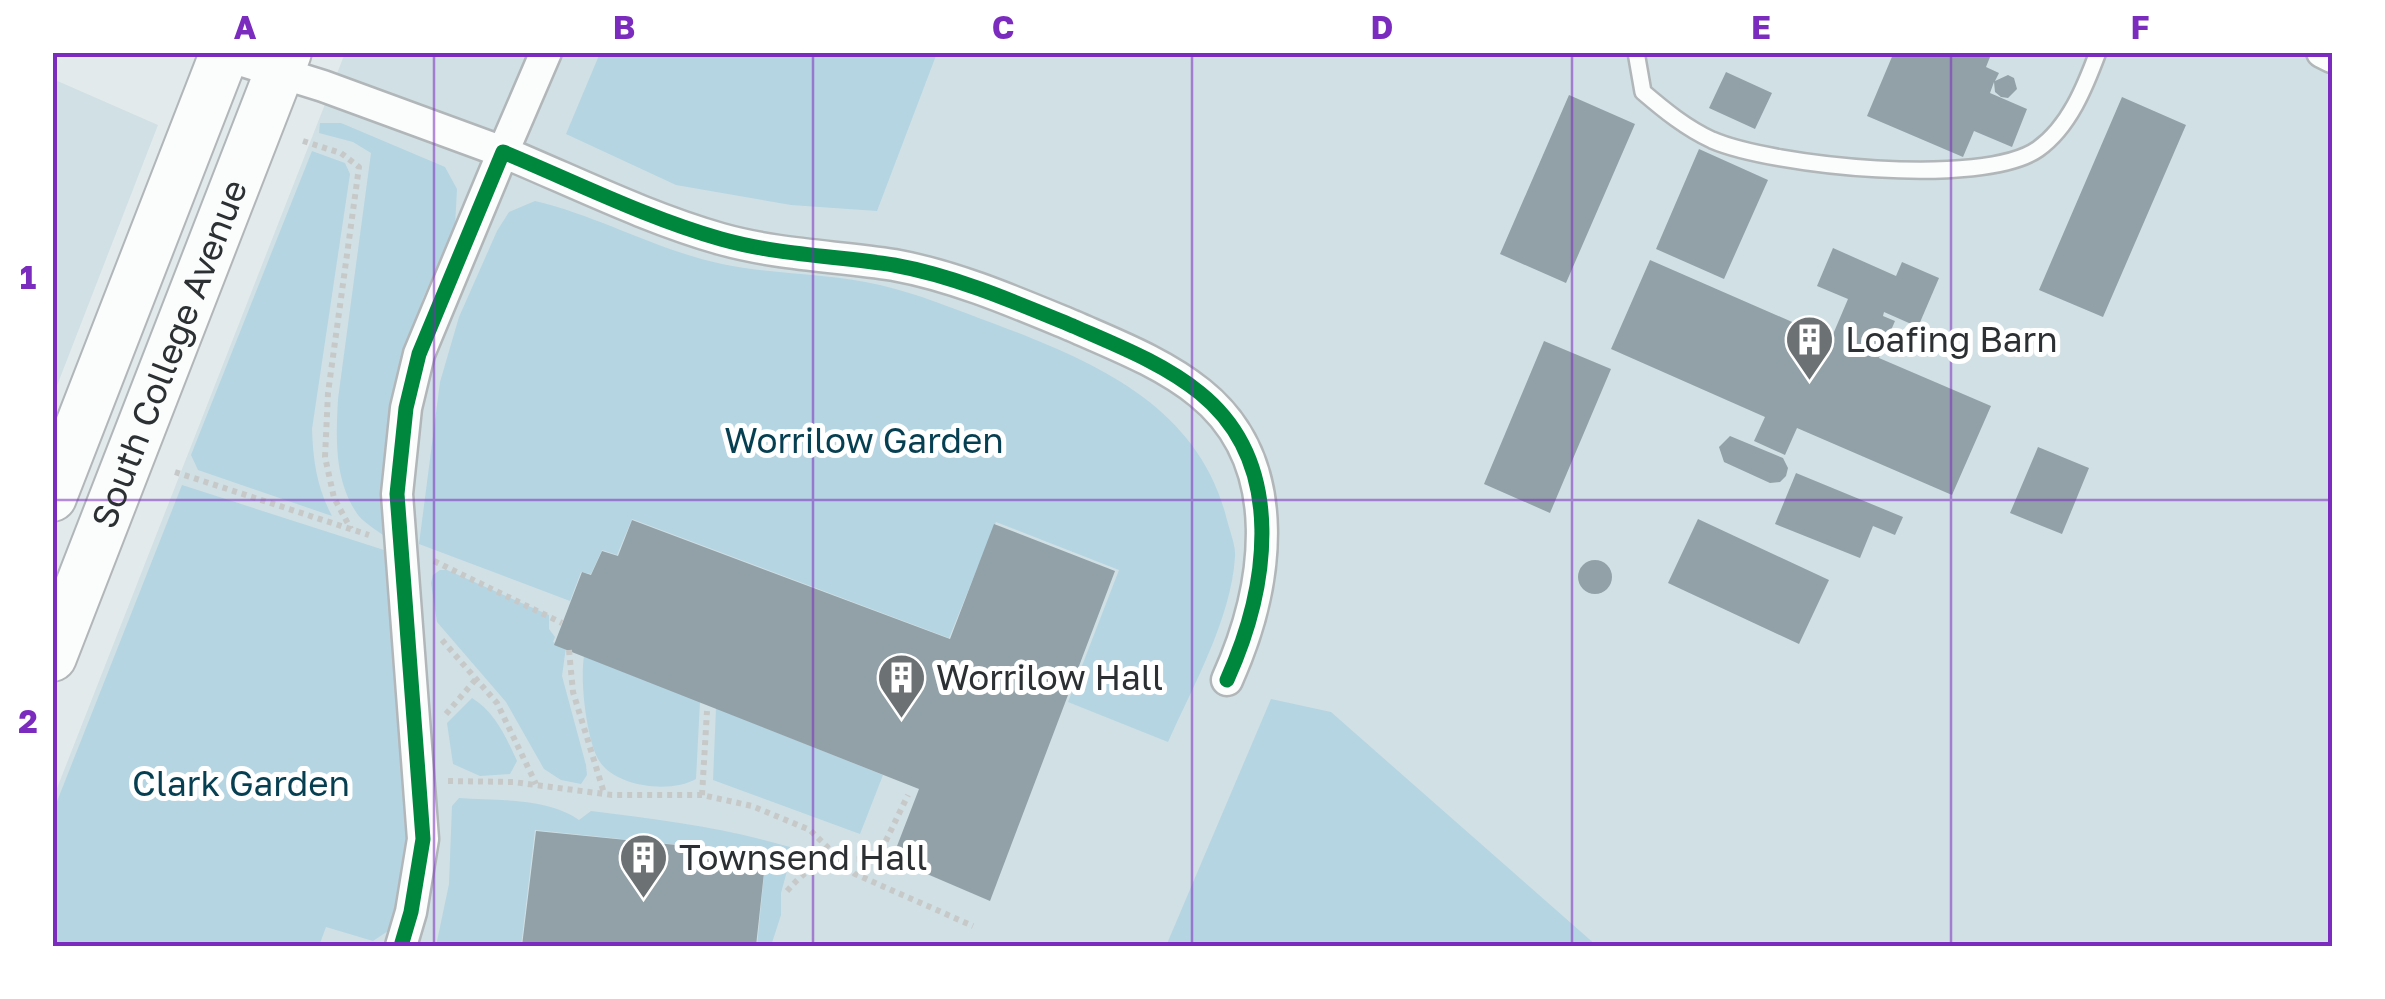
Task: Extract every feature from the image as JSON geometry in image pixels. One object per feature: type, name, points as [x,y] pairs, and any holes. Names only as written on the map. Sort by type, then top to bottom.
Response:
[{"type":"main road","name":"South College Avenue","points":[[52,497],[221,54]]},
{"type":"main road","name":"South College Avenue","points":[[52,657],[283,63]]},
{"type":"street","points":[[402,946],[422,839],[398,494],[406,408],[419,354],[546,52]]},
{"type":"street","points":[[2322,52],[2332,57]]},
{"type":"street","points":[[221,54],[283,63],[721,239],[790,254],[895,266],[948,278],[1131,351],[1198,391],[1219,410],[1243,445],[1260,508],[1262,567],[1227,680]]},
{"type":"lane","points":[[1636,52],[1642,92],[1676,119],[1714,141],[1856,168],[1955,170],[1994,165],[2036,150],[2068,118],[2098,52]]},
{"type":"path","points":[[303,140],[341,153],[359,167],[328,393],[325,457],[334,498],[352,529]]},
{"type":"path","points":[[175,472],[403,547]]},
{"type":"path","points":[[427,574],[426,557],[562,624]]},
{"type":"path","points":[[439,636],[497,703],[536,785]]},
{"type":"path","points":[[569,650],[573,692],[604,793]]},
{"type":"path","points":[[702,795],[707,710]]},
{"type":"path","points":[[436,780],[604,793],[702,795],[752,806],[810,830],[856,874],[973,926]]},
{"type":"path","points":[[787,891],[806,868],[841,860],[876,859],[908,794]]},
{"type":"shaded area","points":[[345,53],[2332,53],[2332,946],[53,946],[52,801]]},
{"type":"shaded area","points":[[53,79],[158,125],[53,396]]},
{"type":"green space","points":[[600,52],[937,53],[877,211],[791,205],[676,185],[566,134]]},
{"type":"green space","points":[[320,123],[341,123],[445,167],[457,189],[455,226],[423,298],[396,388],[387,538],[362,519],[349,499],[340,471],[337,442],[338,399],[371,153],[353,142],[319,133]]},
{"type":"green space","points":[[312,151],[345,163],[350,174],[312,429],[317,474],[332,516],[198,470],[191,455]]},
{"type":"green space","name":"Worrilow Garden","points":[[535,201],[722,264],[860,281],[924,298],[1070,355],[1138,394],[1168,418],[1193,447],[1213,480],[1235,553],[1219,628],[1168,742],[1068,702],[1119,570],[996,522],[949,638],[632,519],[617,555],[602,550],[591,574],[581,572],[570,601],[419,544],[440,382],[459,317],[509,212]]},
{"type":"green space","name":"Clark Garden","points":[[182,485],[384,550],[407,835],[399,905],[388,931],[373,941],[326,927],[319,946],[53,946],[52,814]]},
{"type":"green space","points":[[440,570],[549,615],[553,642],[566,647],[562,676],[586,765],[587,775],[581,784],[561,780],[544,769],[506,702],[437,622],[431,583]]},
{"type":"green space","points":[[584,656],[700,701],[696,779],[657,787],[628,781],[604,767],[593,747],[587,721]]},
{"type":"green space","points":[[472,698],[493,718],[509,743],[517,761],[510,774],[480,776],[453,764],[447,723]]},
{"type":"green space","points":[[1271,699],[1331,712],[1597,946],[1166,946]]},
{"type":"green space","points":[[716,708],[883,775],[860,834],[713,780]]},
{"type":"green space","points":[[459,798],[537,804],[579,820],[591,811],[666,821],[790,847],[781,915],[771,946],[757,946],[766,854],[535,830],[521,946],[436,946],[449,884],[452,806]]},
{"type":"building","points":[[1894,52],[1992,52],[1986,67],[1999,73],[1995,81],[2008,75],[2014,78],[2017,89],[2008,98],[2001,97],[1995,92],[1994,82],[1990,93],[2027,109],[2012,147],[1974,131],[1963,157],[1867,116]]},
{"type":"building","points":[[1726,72],[1772,93],[1755,129],[1709,108]]},
{"type":"building","points":[[1569,95],[1635,124],[1566,283],[1500,254]]},
{"type":"building","points":[[2122,97],[2186,125],[2103,317],[2039,290]]},
{"type":"building","points":[[1699,149],[1768,180],[1724,279],[1656,249]]},
{"type":"building","name":"Loafing Barn","points":[[1833,248],[1896,276],[1902,262],[1939,278],[1918,327],[1884,312],[1883,316],[1895,321],[1879,358],[1991,406],[1952,495],[1797,428],[1785,455],[1754,441],[1765,417],[1611,349],[1650,260],[1831,339],[1848,299],[1817,286]]},
{"type":"building","points":[[1544,341],[1611,369],[1550,513],[1484,484]]},
{"type":"building","points":[[1730,436],[1783,458],[1788,468],[1786,476],[1780,482],[1770,483],[1724,462],[1719,447]]},
{"type":"building","points":[[2038,447],[2089,468],[2062,534],[2010,513]]},
{"type":"building","points":[[1796,473],[1903,517],[1895,535],[1873,526],[1860,558],[1775,524]]},
{"type":"building","points":[[1698,519],[1829,580],[1799,644],[1668,583]]},
{"type":"building","name":"Worrilow Hall","points":[[632,520],[950,639],[994,524],[1115,571],[990,901],[892,859],[919,789],[554,645],[582,572],[591,575],[602,551],[618,556]]},
{"type":"building","points":[[1595,560],[1607,565],[1612,577],[1607,589],[1595,594],[1583,589],[1578,577],[1583,565]]},
{"type":"building","name":"Townsend Hall","points":[[536,831],[766,854],[756,946],[522,946]]},
{"type":"cycle path","points":[[401,946],[423,839],[397,494],[406,408],[419,354],[503,152],[638,210],[721,239],[785,252],[894,265],[962,283],[1106,340],[1186,382],[1228,422],[1247,455],[1258,491],[1262,529],[1260,568],[1252,607],[1227,680]]},
{"type":"place","name":"Loafing Barn","points":[[1810,382]]},
{"type":"place","name":"Worrilow Hall","points":[[901,720]]},
{"type":"place","name":"Townsend Hall","points":[[644,900]]}]
